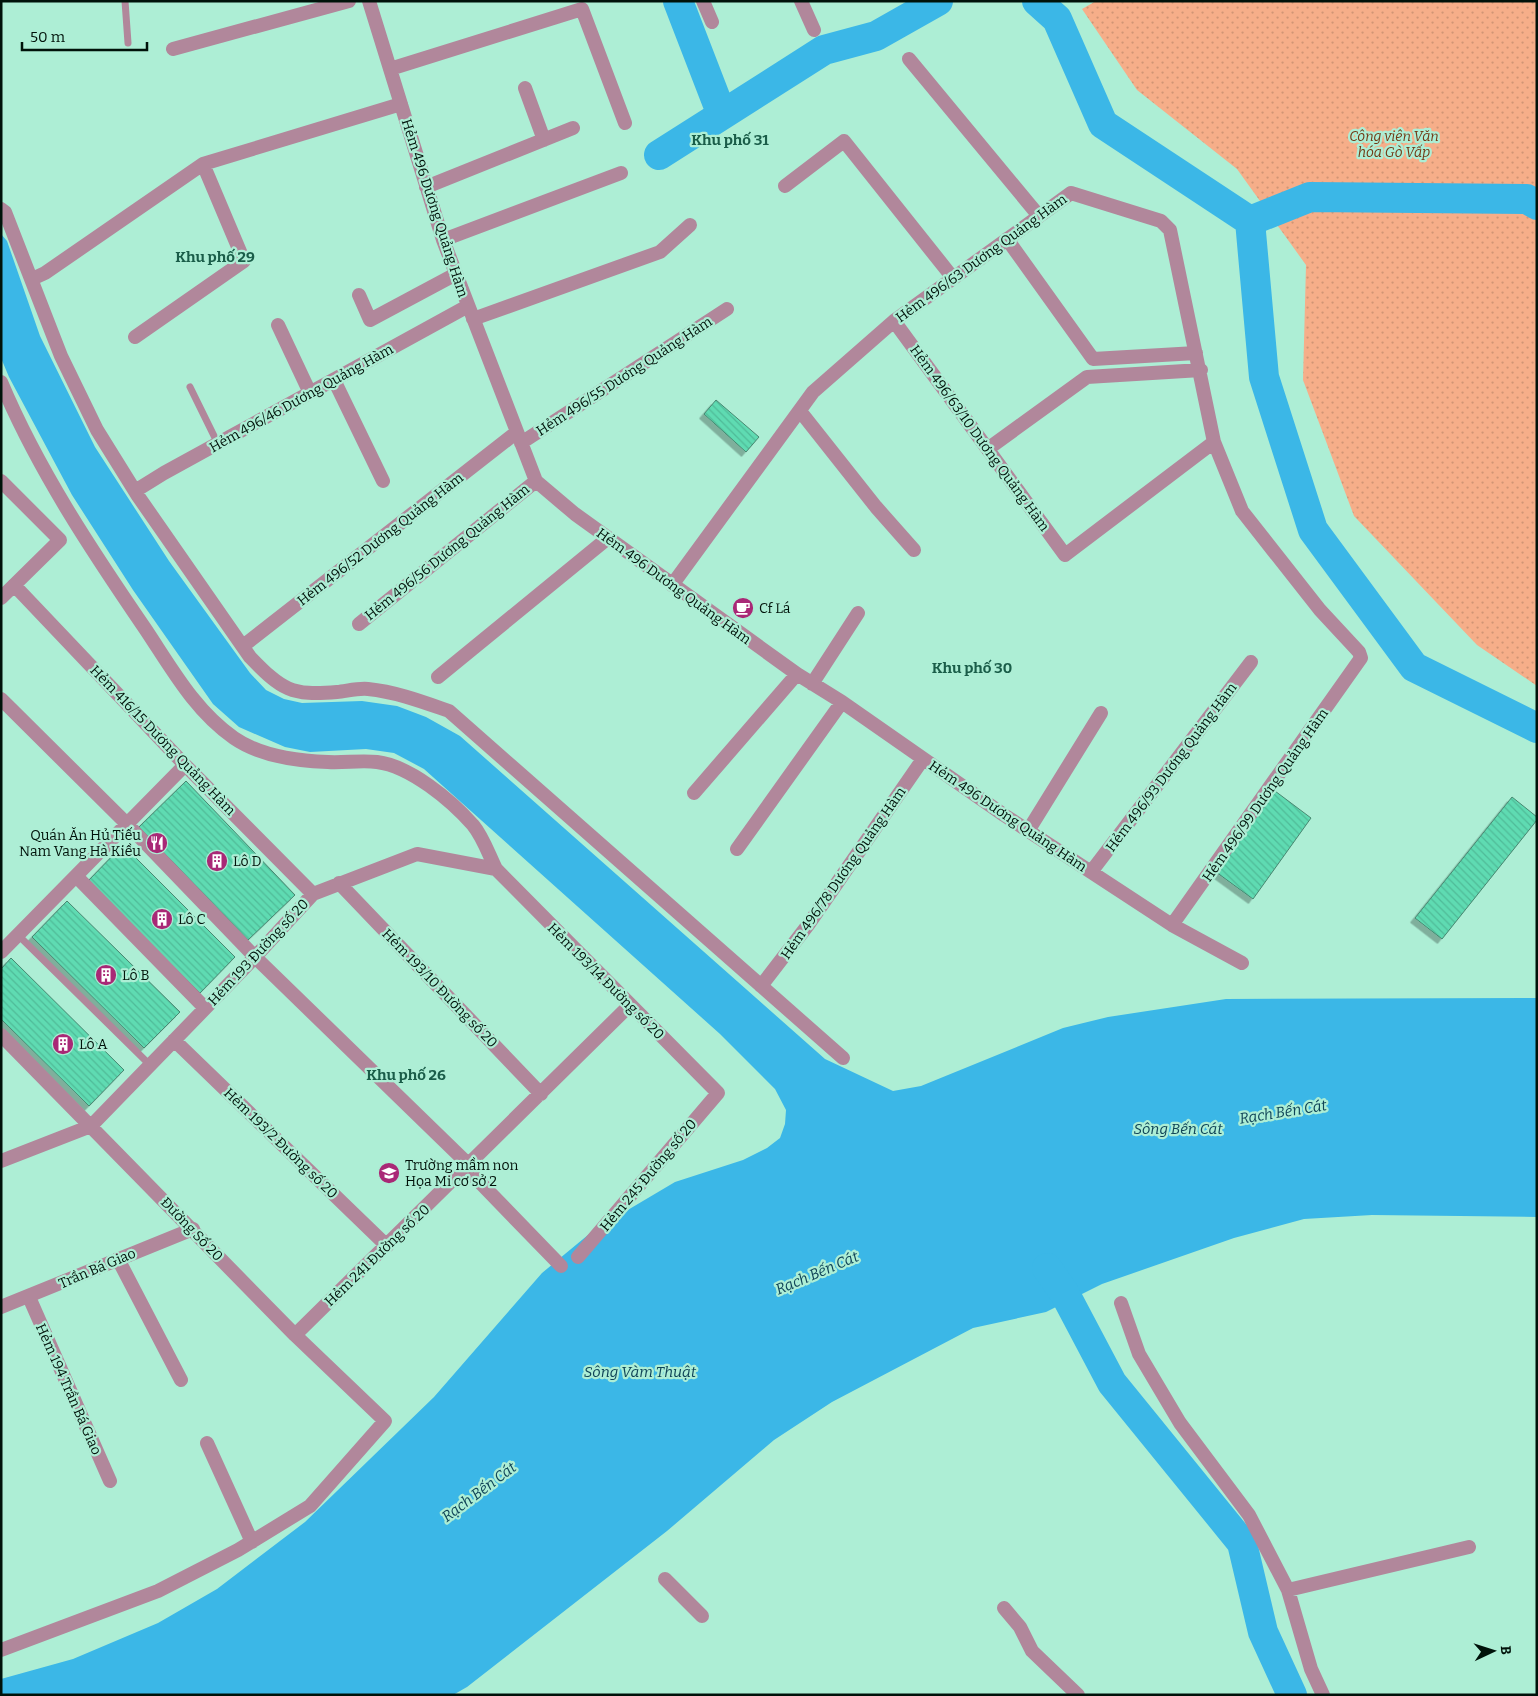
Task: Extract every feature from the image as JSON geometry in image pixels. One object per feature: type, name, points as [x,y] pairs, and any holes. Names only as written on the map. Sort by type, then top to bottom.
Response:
[{"type":"street","points":[[172,49],[349,1]]},
{"type":"street","name":"Hẻm 496 Dương Quảng Hàm","points":[[369,1],[443,240],[536,481],[608,538],[797,674],[842,702],[1028,831],[1172,925],[1242,963]]},
{"type":"street","points":[[703,1],[712,22]]},
{"type":"street","points":[[801,1],[814,30]]},
{"type":"street","points":[[390,69],[582,9],[625,122]]},
{"type":"street","points":[[908,59],[1039,216]]},
{"type":"street","points":[[524,88],[544,140]]},
{"type":"street","points":[[32,279],[45,273],[203,164],[401,104]]},
{"type":"street","points":[[426,187],[573,128]]},
{"type":"street","points":[[785,186],[844,141],[953,278]]},
{"type":"street","points":[[135,337],[244,261],[203,164]]},
{"type":"street","points":[[443,240],[621,173]]},
{"type":"street","name":"Hẻm 496/63 Dương Quảng Hàm","points":[[672,584],[813,392],[894,321],[1071,193],[1161,221],[1170,230],[1201,370],[1214,442],[1242,511],[1320,610],[1359,652],[1360,659],[1358,664]]},
{"type":"street","points":[[1,209],[5,212],[61,356],[97,430],[135,491],[243,646],[273,681],[294,692],[316,694],[366,689],[404,695],[449,711],[843,1058]]},
{"type":"street","name":"Hẻm 496/46 Dương Quảng Hàm","points":[[135,491],[334,380],[471,313],[660,252],[690,225]]},
{"type":"street","points":[[1007,239],[1093,359]]},
{"type":"street","points":[[359,295],[370,320],[456,274]]},
{"type":"street","name":"Hẻm 496/55 Dương Quảng Hàm","points":[[519,438],[727,309]]},
{"type":"street","name":"Hẻm 496/63/10 Dương Quảng Hàm","points":[[894,321],[989,448],[1065,555],[1214,442]]},
{"type":"street","points":[[278,325],[310,393]]},
{"type":"street","points":[[1093,359],[1196,353]]},
{"type":"street","points":[[1087,377],[1093,359]]},
{"type":"street","points":[[989,448],[1087,377],[1201,370]]},
{"type":"street","points":[[334,380],[383,482]]},
{"type":"street","name":"Hẻm 193/14 Đường số 20","points":[[1,382],[14,413],[64,505],[134,613],[206,716],[235,739],[266,753],[297,760],[376,762],[401,767],[432,788],[474,826],[496,869],[629,1006],[718,1093]]},
{"type":"street","points":[[800,411],[876,507],[914,550]]},
{"type":"street","name":"Hẻm 496/52 Dương Quảng Hàm","points":[[243,646],[519,438]]},
{"type":"street","points":[[1,481],[60,540],[1,598]]},
{"type":"street","name":"Hẻm 496/56 Dương Quảng Hàm","points":[[358,624],[536,481]]},
{"type":"street","points":[[438,676],[608,538]]},
{"type":"street","name":"Hẻm 416/15 Dương Quảng Hàm","points":[[14,585],[185,765],[313,894]]},
{"type":"street","points":[[812,684],[858,613]]},
{"type":"street","name":"Hẻm 496/93 Dương Quảng Hàm","points":[[1091,872],[1251,662]]},
{"type":"street","name":"Hẻm 496/99 Dương Quảng Hàm","points":[[1172,925],[1358,664]]},
{"type":"street","points":[[694,794],[797,674]]},
{"type":"street","points":[[1,699],[128,825],[255,957],[467,1167],[561,1266]]},
{"type":"street","points":[[737,849],[842,702]]},
{"type":"street","points":[[1028,831],[1101,713]]},
{"type":"street","name":"Hẻm 496/78 Dương Quảng Hàm","points":[[761,986],[808,925],[923,759]]},
{"type":"street","points":[[1,952],[77,877],[185,765]]},
{"type":"street","name":"Hẻm 193 Đường số 20","points":[[91,1126],[255,957],[313,894],[417,854],[496,869]]},
{"type":"street","points":[[77,877],[205,1008]]},
{"type":"street","name":"Hẻm 193/10 Đường số 20","points":[[339,883],[541,1094]]},
{"type":"street","name":"Hẻm 241 Đường số 20","points":[[295,1335],[629,1006]]},
{"type":"street","name":"Đường Số 20","points":[[3,1040],[193,1229],[295,1335],[385,1421],[310,1506],[252,1542]]},
{"type":"street","name":"Hẻm 193/2 Đường số 20","points":[[174,1040],[387,1246]]},
{"type":"street","name":"Hẻm 245 Đường số 20","points":[[578,1257],[718,1093]]},
{"type":"street","points":[[1,1161],[91,1126]]},
{"type":"street","name":"Trần Bá Giao","points":[[1,1308],[193,1229]]},
{"type":"street","points":[[118,1259],[181,1380]]},
{"type":"street","name":"Hẻm 194 Trần Bá Giao","points":[[29,1297],[110,1481]]},
{"type":"street","points":[[1121,1303],[1139,1354],[1180,1423],[1249,1515],[1288,1590],[1311,1669],[1323,1695]]},
{"type":"street","points":[[1,1650],[158,1591],[252,1542],[207,1443]]},
{"type":"street","points":[[1288,1590],[1469,1547]]},
{"type":"street","points":[[665,1579],[702,1616]]},
{"type":"street","points":[[1004,1608],[1020,1627],[1032,1651],[1078,1695]]},
{"type":"lane","points":[[125,1],[128,43]]},
{"type":"lane","points":[[190,387],[218,444]]},
{"type":"lane","points":[[18,935],[150,1065]]},
{"type":"green space","name":"Công viên Văn hóa Gò Vấp","points":[[1096,1],[1537,1],[1537,686],[1477,645],[1354,516],[1303,380],[1306,265],[1237,169],[1137,90],[1082,9]]},
{"type":"water","name":"Sông Vàm Thuật","points":[[1,234],[7,241],[40,336],[95,447],[169,561],[250,673],[266,690],[284,699],[302,703],[362,701],[397,706],[426,717],[460,736],[825,1059],[893,1091],[921,1086],[1063,1028],[1108,1017],[1226,999],[1537,998],[1537,1217],[1372,1215],[1304,1219],[1234,1238],[1102,1284],[1046,1312],[973,1328],[832,1402],[774,1440],[667,1531],[467,1687],[453,1695],[1,1695],[1,1679],[73,1659],[158,1623],[217,1589],[305,1522],[434,1397],[542,1273],[594,1230],[675,1182],[743,1160],[767,1148],[780,1138],[785,1124],[786,1110],[775,1089],[720,1034],[424,769],[394,753],[366,749],[310,752],[285,747],[239,727],[213,704],[133,590],[72,495],[9,377],[1,358]]},
{"type":"building","points":[[716,400],[759,437],[746,452],[704,414]]},
{"type":"building","name":"Lô D","points":[[186,781],[295,895],[248,940],[139,827]]},
{"type":"building","points":[[1275,791],[1311,818],[1253,899],[1216,872]]},
{"type":"building","points":[[1512,797],[1537,817],[1537,820],[1442,939],[1415,918]]},
{"type":"building","name":"Lô C","points":[[123,845],[235,957],[200,993],[88,881]]},
{"type":"building","name":"Lô B","points":[[67,901],[180,1012],[144,1048],[32,937]]},
{"type":"building","name":"Lô A","points":[[11,958],[124,1070],[89,1106],[1,1019],[1,969]]},
{"type":"waterway","points":[[678,1],[722,115]]},
{"type":"waterway","points":[[659,155],[824,50],[876,36],[938,1]]},
{"type":"waterway","points":[[1037,1],[1057,19],[1103,124],[1250,221]]},
{"type":"waterway","points":[[1537,205],[1527,199],[1310,197],[1250,221],[1264,377],[1313,530],[1414,667],[1537,728]]},
{"type":"waterway","points":[[1047,1268],[1065,1294],[1112,1383],[1242,1543],[1263,1632],[1292,1695]]},
{"type":"place","name":"Cf Lá","points":[[743,608]]},
{"type":"place","name":"Quán Ăn Hủ Tiếu Nam Vang Hà Kiều","points":[[157,843]]},
{"type":"place","name":"Lô D","points":[[217,861]]},
{"type":"place","name":"Lô C","points":[[162,919]]},
{"type":"place","name":"Lô B","points":[[106,975]]},
{"type":"place","name":"Lô A","points":[[63,1044]]},
{"type":"place","name":"Trường mầm non Họa Mi cơ sở 2","points":[[389,1173]]},
{"type":"district","name":"Khu phố 31","points":[[730,140]]},
{"type":"district","name":"Khu phố 29","points":[[215,257]]},
{"type":"district","name":"Khu phố 30","points":[[972,668]]},
{"type":"district","name":"Khu phố 26","points":[[406,1075]]},
{"type":"water label","name":"Rạch Bến Cát","points":[[1283,1112]]},
{"type":"water label","name":"Sông Bến Cát","points":[[1178,1129]]},
{"type":"water label","name":"Rạch Bến Cát","points":[[817,1273]]},
{"type":"water label","name":"Rạch Bến Cát","points":[[479,1492]]}]
